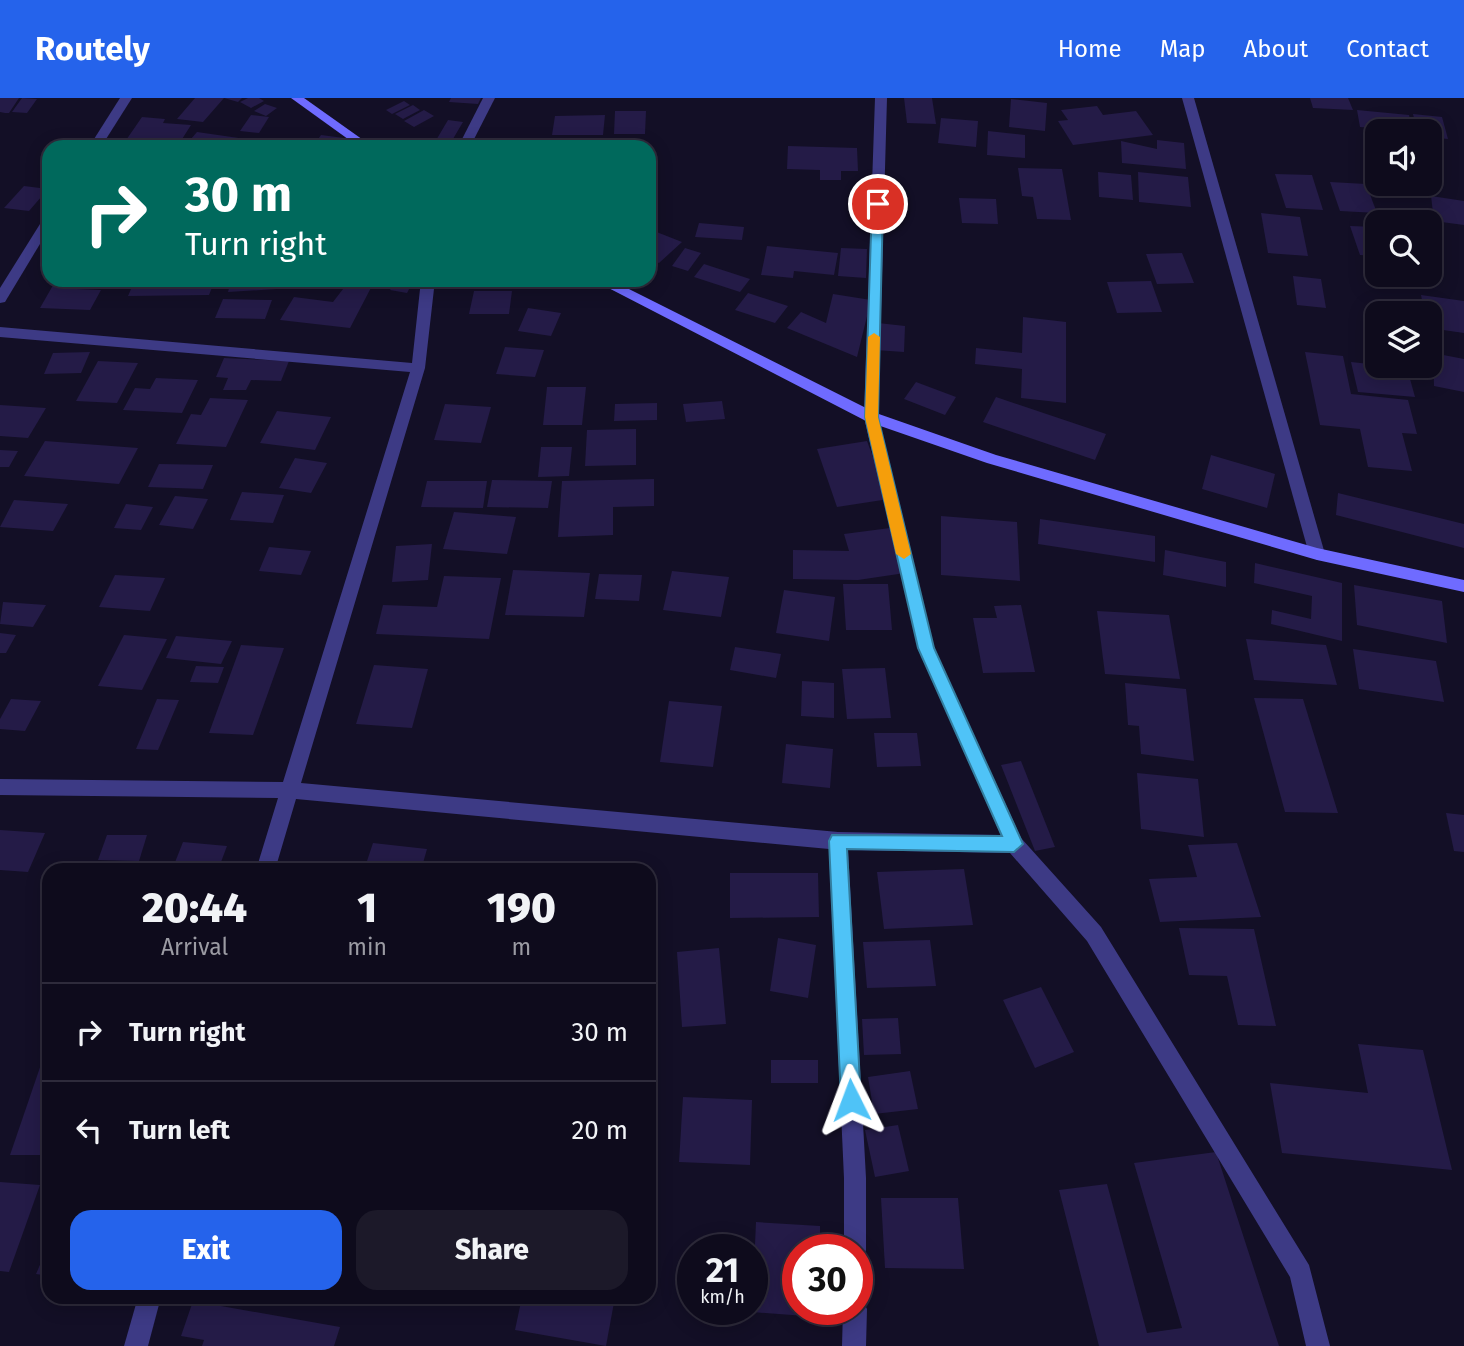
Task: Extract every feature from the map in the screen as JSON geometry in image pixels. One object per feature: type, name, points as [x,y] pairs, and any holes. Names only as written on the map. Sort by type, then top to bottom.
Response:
[{"type":"street","points":[[99,140],[126,98]]},
{"type":"street","points":[[297,98],[357,140]]},
{"type":"street","points":[[468,140],[489,98]]},
{"type":"street","points":[[881,98],[872,417],[926,648],[1014,844],[1094,934],[1301,1273],[1318,1346]]},
{"type":"street","points":[[1188,98],[1317,554]]},
{"type":"street","points":[[0,299],[42,230]]},
{"type":"street","points":[[267,863],[287,790],[418,368],[427,287]]},
{"type":"street","points":[[614,287],[872,417],[992,459],[1317,554],[1464,586]]},
{"type":"street","points":[[0,332],[418,368]]},
{"type":"street","points":[[0,787],[287,790],[838,841],[1014,844]]},
{"type":"street","points":[[838,841],[855,1178],[855,1234]]},
{"type":"street","points":[[136,1346],[147,1304]]},
{"type":"street","points":[[854,1346],[855,1325]]},
{"type":"building","points":[[0,98],[19,98],[9,113],[5,113],[0,112]]},
{"type":"building","points":[[22,98],[37,99],[27,113],[12,112]]},
{"type":"building","points":[[195,98],[224,98],[203,122],[177,119]]},
{"type":"building","points":[[224,98],[242,98],[238,102]]},
{"type":"building","points":[[248,98],[264,101],[251,108],[240,102]]},
{"type":"building","points":[[451,98],[481,98],[478,104],[449,102]]},
{"type":"building","points":[[904,98],[932,98],[936,124],[907,123]]},
{"type":"building","points":[[1310,98],[1348,98],[1353,110],[1313,108]]},
{"type":"building","points":[[1011,99],[1047,103],[1045,131],[1009,127]]},
{"type":"building","points":[[404,101],[410,105],[392,114],[386,110]]},
{"type":"building","points":[[265,104],[277,108],[266,116],[254,111]]},
{"type":"building","points":[[413,105],[420,110],[403,119],[395,114]]},
{"type":"building","points":[[1097,106],[1103,115],[1136,111],[1153,135],[1073,145],[1058,121],[1068,120],[1061,110]]},
{"type":"building","points":[[424,110],[434,116],[414,127],[404,121]]},
{"type":"building","points":[[1357,110],[1409,115],[1410,119],[1365,119],[1365,127],[1360,127]]},
{"type":"building","points":[[615,111],[646,111],[645,134],[614,134]]},
{"type":"building","points":[[1413,114],[1442,117],[1448,139],[1442,138],[1442,119],[1414,119]]},
{"type":"building","points":[[251,115],[269,117],[259,133],[240,131]]},
{"type":"building","points":[[605,115],[603,135],[552,135],[555,116]]},
{"type":"building","points":[[142,117],[165,119],[163,123],[191,125],[181,140],[126,140]]},
{"type":"building","points":[[941,118],[978,121],[976,147],[938,143]]},
{"type":"building","points":[[448,120],[463,122],[452,140],[436,140]]},
{"type":"building","points":[[988,131],[1025,135],[1025,158],[987,155]]},
{"type":"building","points":[[197,132],[252,140],[190,140]]},
{"type":"building","points":[[321,135],[344,138],[343,140],[318,140]]},
{"type":"building","points":[[1157,140],[1184,143],[1186,169],[1122,163],[1121,141],[1157,149]]},
{"type":"building","points":[[788,146],[857,148],[858,171],[841,171],[841,180],[820,180],[820,170],[787,169]]},
{"type":"building","points":[[1018,168],[1062,169],[1071,220],[1037,219],[1033,197],[1022,196]]},
{"type":"building","points":[[1098,172],[1131,175],[1133,200],[1099,197]]},
{"type":"building","points":[[1138,172],[1188,177],[1191,207],[1139,202]]},
{"type":"building","points":[[1275,174],[1312,175],[1323,210],[1286,208]]},
{"type":"building","points":[[1330,182],[1365,184],[1365,196],[1371,196],[1376,210],[1340,211]]},
{"type":"building","points":[[24,186],[42,188],[42,196],[29,211],[4,208]]},
{"type":"building","points":[[1431,196],[1464,201],[1464,225],[1442,222],[1442,210],[1433,210]]},
{"type":"building","points":[[959,198],[996,199],[998,224],[962,223]]},
{"type":"building","points":[[1261,213],[1300,217],[1308,256],[1268,253]]},
{"type":"building","points":[[699,223],[744,227],[742,240],[695,237]]},
{"type":"building","points":[[1350,226],[1365,227],[1365,255],[1360,255]]},
{"type":"building","points":[[656,232],[682,242],[659,263],[656,262]]},
{"type":"building","points":[[767,246],[838,253],[834,275],[794,271],[793,278],[761,275]]},
{"type":"building","points":[[685,248],[701,253],[688,271],[672,266]]},
{"type":"building","points":[[841,248],[867,249],[866,278],[838,276]]},
{"type":"building","points":[[1182,253],[1194,283],[1157,284],[1146,254]]},
{"type":"building","points":[[704,264],[750,279],[740,292],[694,277]]},
{"type":"building","points":[[1293,276],[1321,279],[1326,308],[1297,305]]},
{"type":"building","points":[[1151,281],[1162,312],[1117,313],[1107,282]]},
{"type":"building","points":[[52,287],[101,290],[90,310],[40,308]]},
{"type":"building","points":[[132,287],[212,287],[209,295],[128,296]]},
{"type":"building","points":[[229,287],[277,287],[277,289],[228,292]]},
{"type":"building","points":[[345,287],[371,287],[350,328],[280,320],[294,297],[333,302]]},
{"type":"building","points":[[392,287],[410,287],[407,293],[390,290]]},
{"type":"building","points":[[474,291],[512,291],[509,314],[469,314]]},
{"type":"building","points":[[748,293],[788,306],[775,323],[735,310]]},
{"type":"building","points":[[833,294],[871,300],[857,357],[787,328],[801,312],[826,323]]},
{"type":"building","points":[[1421,295],[1464,301],[1464,333],[1442,330],[1442,301],[1422,301]]},
{"type":"building","points":[[223,299],[272,300],[265,319],[215,318]]},
{"type":"building","points":[[528,308],[561,313],[551,336],[518,331]]},
{"type":"building","points":[[1023,317],[1066,322],[1066,403],[1021,398],[1022,369],[975,364],[976,348],[1022,353]]},
{"type":"building","points":[[878,323],[905,326],[904,352],[875,350]]},
{"type":"building","points":[[505,347],[544,350],[535,377],[496,374]]},
{"type":"building","points":[[90,352],[81,373],[44,374],[53,353]]},
{"type":"building","points":[[1305,352],[1343,356],[1351,394],[1408,400],[1417,434],[1402,433],[1412,471],[1368,467],[1360,429],[1320,425]]},
{"type":"building","points":[[1442,355],[1464,359],[1464,392],[1434,386],[1434,378],[1442,378]]},
{"type":"building","points":[[224,358],[289,361],[281,381],[251,380],[246,390],[223,390],[228,378],[216,377]]},
{"type":"building","points":[[98,361],[138,363],[117,403],[76,401]]},
{"type":"building","points":[[1351,362],[1365,364],[1365,378],[1410,378],[1415,397],[1358,392]]},
{"type":"building","points":[[156,378],[198,380],[182,413],[123,410],[135,388],[150,389]]},
{"type":"building","points":[[916,382],[956,397],[945,415],[904,399]]},
{"type":"building","points":[[547,387],[586,387],[582,425],[543,425]]},
{"type":"building","points":[[996,397],[1106,434],[1095,460],[983,422]]},
{"type":"building","points":[[210,398],[248,400],[226,447],[176,444],[191,414],[201,415]]},
{"type":"building","points":[[722,401],[725,419],[686,422],[683,404]]},
{"type":"building","points":[[657,403],[657,420],[614,421],[615,404]]},
{"type":"building","points":[[445,404],[491,407],[481,443],[434,440]]},
{"type":"building","points":[[0,405],[46,408],[28,438],[0,436]]},
{"type":"building","points":[[277,411],[331,417],[315,450],[260,443]]},
{"type":"building","points":[[636,429],[636,465],[585,466],[587,430]]},
{"type":"building","points":[[45,441],[138,448],[119,484],[24,476]]},
{"type":"building","points":[[867,441],[889,499],[837,507],[817,449]]},
{"type":"building","points":[[541,447],[572,447],[569,476],[538,477]]},
{"type":"building","points":[[0,450],[18,451],[9,467],[0,467]]},
{"type":"building","points":[[1211,455],[1275,474],[1267,508],[1202,489]]},
{"type":"building","points":[[295,458],[327,463],[311,493],[279,488]]},
{"type":"building","points":[[159,464],[213,465],[203,489],[148,487]]},
{"type":"building","points":[[654,479],[654,506],[613,507],[613,535],[558,537],[562,481]]},
{"type":"building","points":[[492,480],[552,481],[548,508],[487,507]]},
{"type":"building","points":[[427,481],[487,481],[483,508],[421,507]]},
{"type":"building","points":[[242,492],[284,495],[273,523],[230,520]]},
{"type":"building","points":[[1338,493],[1464,524],[1464,548],[1336,515]]},
{"type":"building","points":[[175,496],[208,499],[193,529],[159,525]]},
{"type":"building","points":[[14,500],[68,504],[53,531],[0,527]]},
{"type":"building","points":[[126,504],[153,507],[141,530],[114,528]]},
{"type":"building","points":[[454,512],[516,517],[507,554],[443,549]]},
{"type":"building","points":[[941,516],[1017,522],[1020,581],[941,575]]},
{"type":"building","points":[[1040,519],[1155,536],[1155,562],[1038,544]]},
{"type":"building","points":[[890,528],[905,573],[858,580],[793,579],[793,550],[849,551],[844,534]]},
{"type":"building","points":[[432,544],[428,580],[392,582],[396,546]]},
{"type":"building","points":[[269,547],[311,551],[301,575],[259,571]]},
{"type":"building","points":[[1165,550],[1226,562],[1226,587],[1163,575]]},
{"type":"building","points":[[1255,563],[1342,583],[1342,641],[1271,624],[1272,610],[1311,619],[1312,596],[1254,583]]},
{"type":"building","points":[[513,570],[590,573],[584,617],[505,615]]},
{"type":"building","points":[[672,571],[729,577],[721,617],[663,610]]},
{"type":"building","points":[[599,574],[642,575],[639,601],[595,599]]},
{"type":"building","points":[[115,575],[165,578],[150,611],[99,607]]},
{"type":"building","points":[[444,576],[501,578],[489,639],[376,634],[383,605],[437,607]]},
{"type":"building","points":[[843,584],[888,584],[892,630],[846,630]]},
{"type":"building","points":[[1354,585],[1442,601],[1447,643],[1357,625]]},
{"type":"building","points":[[784,590],[835,597],[829,641],[776,633]]},
{"type":"building","points":[[3,602],[46,605],[33,627],[0,624]]},
{"type":"building","points":[[1021,605],[1035,672],[983,673],[973,618],[997,618],[994,606]]},
{"type":"building","points":[[1097,611],[1169,615],[1180,679],[1105,674]]},
{"type":"building","points":[[0,633],[16,635],[6,653],[0,653]]},
{"type":"building","points":[[124,635],[167,639],[142,690],[98,686]]},
{"type":"building","points":[[176,636],[232,641],[221,664],[166,658]]},
{"type":"building","points":[[1246,639],[1326,645],[1337,685],[1254,680]]},
{"type":"building","points":[[241,645],[284,648],[253,735],[209,733]]},
{"type":"building","points":[[735,647],[781,654],[776,678],[730,670]]},
{"type":"building","points":[[1353,649],[1436,661],[1444,702],[1359,689]]},
{"type":"building","points":[[374,665],[428,669],[412,728],[356,724]]},
{"type":"building","points":[[196,666],[224,667],[218,683],[190,682]]},
{"type":"building","points":[[885,668],[891,718],[847,719],[842,669]]},
{"type":"building","points":[[802,681],[834,683],[834,718],[801,716]]},
{"type":"building","points":[[1125,683],[1186,689],[1194,761],[1141,754],[1139,726],[1128,725]]},
{"type":"building","points":[[1254,698],[1303,699],[1338,813],[1285,812]]},
{"type":"building","points":[[11,699],[41,701],[25,731],[0,729],[0,719]]},
{"type":"building","points":[[157,699],[179,700],[158,750],[136,749]]},
{"type":"building","points":[[669,701],[722,706],[713,767],[660,762]]},
{"type":"building","points":[[874,733],[917,733],[921,766],[877,767]]},
{"type":"building","points":[[786,744],[833,749],[830,788],[782,783]]},
{"type":"building","points":[[1021,761],[1055,847],[1035,851],[1001,765]]},
{"type":"building","points":[[1137,773],[1198,779],[1204,837],[1141,829]]},
{"type":"building","points":[[1446,813],[1464,815],[1464,852],[1454,851]]},
{"type":"building","points":[[0,830],[45,833],[28,872],[0,870]]},
{"type":"building","points":[[107,835],[147,835],[139,861],[98,860]]},
{"type":"building","points":[[183,842],[227,846],[221,863],[175,863]]},
{"type":"building","points":[[373,843],[427,849],[423,863],[366,863]]},
{"type":"building","points":[[1237,843],[1261,917],[1160,922],[1149,879],[1197,877],[1188,845]]},
{"type":"building","points":[[964,869],[973,925],[884,929],[877,872]]},
{"type":"building","points":[[730,873],[818,873],[819,917],[730,918]]},
{"type":"building","points":[[1179,928],[1254,929],[1276,1026],[1238,1025],[1227,976],[1189,975]]},
{"type":"building","points":[[778,938],[816,945],[808,998],[770,991]]},
{"type":"building","points":[[930,940],[936,986],[867,988],[863,942]]},
{"type":"building","points":[[719,948],[726,1024],[682,1027],[677,952]]},
{"type":"building","points":[[1041,987],[1074,1052],[1035,1068],[1003,1000]]},
{"type":"building","points":[[898,1018],[901,1054],[864,1055],[862,1019]]},
{"type":"building","points":[[1358,1044],[1423,1050],[1452,1170],[1282,1153],[1270,1083],[1368,1093]]},
{"type":"building","points":[[771,1060],[818,1060],[818,1083],[771,1083]]},
{"type":"building","points":[[42,1061],[42,1155],[10,1155]]},
{"type":"building","points":[[910,1071],[918,1109],[874,1114],[868,1077]]},
{"type":"building","points":[[683,1097],[752,1100],[750,1165],[679,1162]]},
{"type":"building","points":[[898,1125],[909,1171],[875,1177],[865,1130]]},
{"type":"building","points":[[1216,1152],[1279,1346],[1099,1346],[1059,1190],[1107,1184],[1147,1333],[1182,1328],[1134,1163]]},
{"type":"building","points":[[0,1182],[40,1185],[9,1272],[0,1271]]},
{"type":"building","points":[[881,1198],[958,1198],[964,1269],[885,1268]]},
{"type":"building","points":[[756,1222],[820,1226],[820,1234],[782,1234],[782,1314],[768,1313],[768,1234],[755,1234]]},
{"type":"building","points":[[42,1260],[42,1275],[36,1274]]},
{"type":"building","points":[[192,1304],[210,1304],[340,1327],[334,1346],[202,1346],[204,1340],[181,1336]]},
{"type":"building","points":[[521,1304],[614,1304],[606,1346],[515,1330]]},
{"type":"slow traffic","points":[[874,337],[872,417],[904,554]]},
{"type":"route","points":[[851,1100],[838,841],[1014,844],[926,648],[872,417],[878,204]]}]
